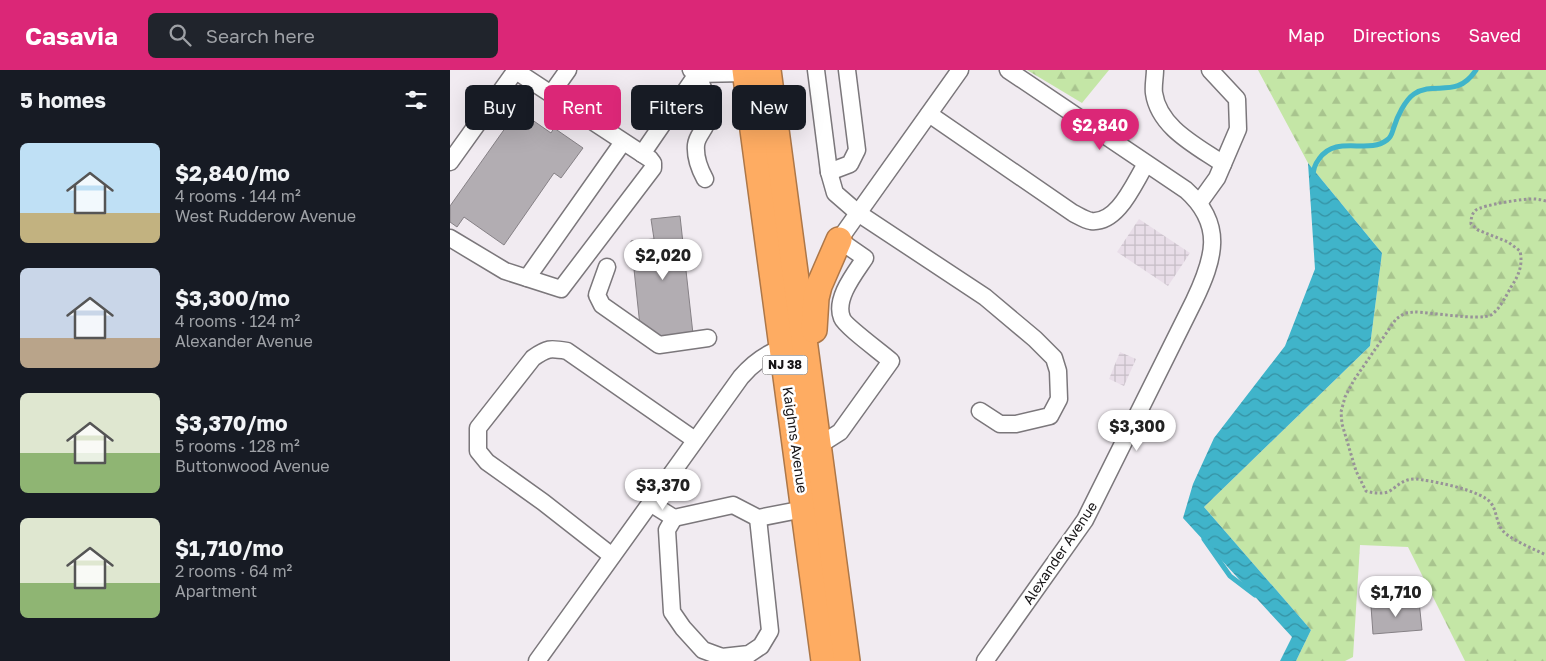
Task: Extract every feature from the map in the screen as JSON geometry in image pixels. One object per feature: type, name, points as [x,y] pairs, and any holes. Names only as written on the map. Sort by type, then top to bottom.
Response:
[{"type":"highway","name":"Kaighns Avenue","points":[[753,71],[782,348],[824,661]]},
{"type":"highway","name":"Kaighns Avenue","points":[[753,71],[813,408],[847,661]]},
{"type":"highway","points":[[813,408],[816,298],[819,286],[839,240]]},
{"type":"street","points":[[453,152],[516,70],[544,89]]},
{"type":"street","points":[[557,85],[568,70]]},
{"type":"street","points":[[816,70],[828,172],[835,192],[858,213],[985,298],[1035,339],[1054,358],[1058,371],[1059,399],[1050,416],[1016,424],[1000,424],[980,411]]},
{"type":"street","points":[[828,172],[850,164],[857,150],[847,70]]},
{"type":"street","points":[[818,446],[840,432],[891,361],[842,320],[840,309],[846,288],[865,258],[839,240],[960,70]]},
{"type":"street","points":[[1008,70],[1186,190],[1199,203],[1217,178],[1238,129],[1237,99],[1210,70]]},
{"type":"street","points":[[1156,70],[1154,93],[1161,115],[1182,136],[1224,164]]},
{"type":"street","points":[[694,72],[753,71]]},
{"type":"street","points":[[642,154],[694,72]]},
{"type":"street","points":[[694,72],[706,98],[708,112],[706,124],[698,136],[696,146],[698,164],[704,179]]},
{"type":"street","points":[[929,114],[1073,213],[1090,221],[1101,221],[1118,210],[1146,164]]},
{"type":"street","points":[[450,238],[505,271],[561,290],[653,168],[653,163],[650,159],[605,130]]},
{"type":"street","points":[[527,278],[623,142]]},
{"type":"street","name":"Alexander Avenue","points":[[985,661],[1074,537],[1093,504],[1202,285],[1213,247],[1213,238],[1199,203]]},
{"type":"street","points":[[607,267],[597,295],[602,305],[659,345],[708,338]]},
{"type":"street","points":[[612,556],[543,502],[487,462],[478,451],[478,428],[533,358],[544,350],[552,348],[567,351],[695,440]]},
{"type":"street","points":[[537,661],[748,368],[765,355],[782,348]]},
{"type":"street","points":[[650,504],[674,518],[733,505],[758,518],[804,508]]},
{"type":"street","points":[[674,518],[667,530],[672,612],[683,628],[703,650],[722,657],[749,654],[761,646],[770,631],[758,518]]},
{"type":"path","points":[[1546,201],[1537,198],[1528,199],[1475,210],[1471,217],[1472,224],[1478,230],[1508,242],[1520,251],[1522,261],[1519,274],[1503,301],[1491,314],[1477,317],[1414,312],[1405,313],[1396,319],[1354,380],[1345,398],[1341,412],[1342,424],[1356,471],[1366,491],[1375,493],[1389,492],[1408,479],[1416,479],[1440,483],[1471,492],[1489,501],[1495,509],[1502,530],[1511,538],[1546,555]]},
{"type":"shaded area","points":[[1139,219],[1190,253],[1168,286],[1117,252]]},
{"type":"shaded area","points":[[1120,352],[1136,359],[1124,386],[1109,379]]},
{"type":"green space","points":[[1027,70],[1109,70],[1082,103]]},
{"type":"green space","points":[[1258,70],[1546,70],[1546,661],[1465,661],[1408,547],[1360,545],[1353,657],[1345,661],[1296,661],[1311,630],[1204,507],[1370,346],[1382,253],[1308,163]]},
{"type":"water","points":[[1308,163],[1382,253],[1370,346],[1204,507],[1311,630],[1296,661],[1280,661],[1292,637],[1183,518],[1193,484],[1214,438],[1285,346],[1315,269]]},
{"type":"building","points":[[534,121],[544,130],[551,133],[553,130],[557,130],[583,148],[561,178],[554,173],[504,245],[464,217],[457,227],[450,222],[450,206],[504,130],[534,130]]},
{"type":"building","points":[[680,216],[693,334],[657,338],[640,326],[631,241],[654,239],[651,219]]},
{"type":"building","points":[[1419,601],[1422,630],[1373,634],[1371,606]]},
{"type":"waterway","points":[[1313,177],[1316,163],[1326,152],[1343,146],[1371,146],[1387,140],[1391,136],[1402,109],[1414,94],[1422,90],[1453,87],[1461,84],[1476,70]]},
{"type":"waterway","points":[[1204,539],[1230,576],[1255,595]]}]
